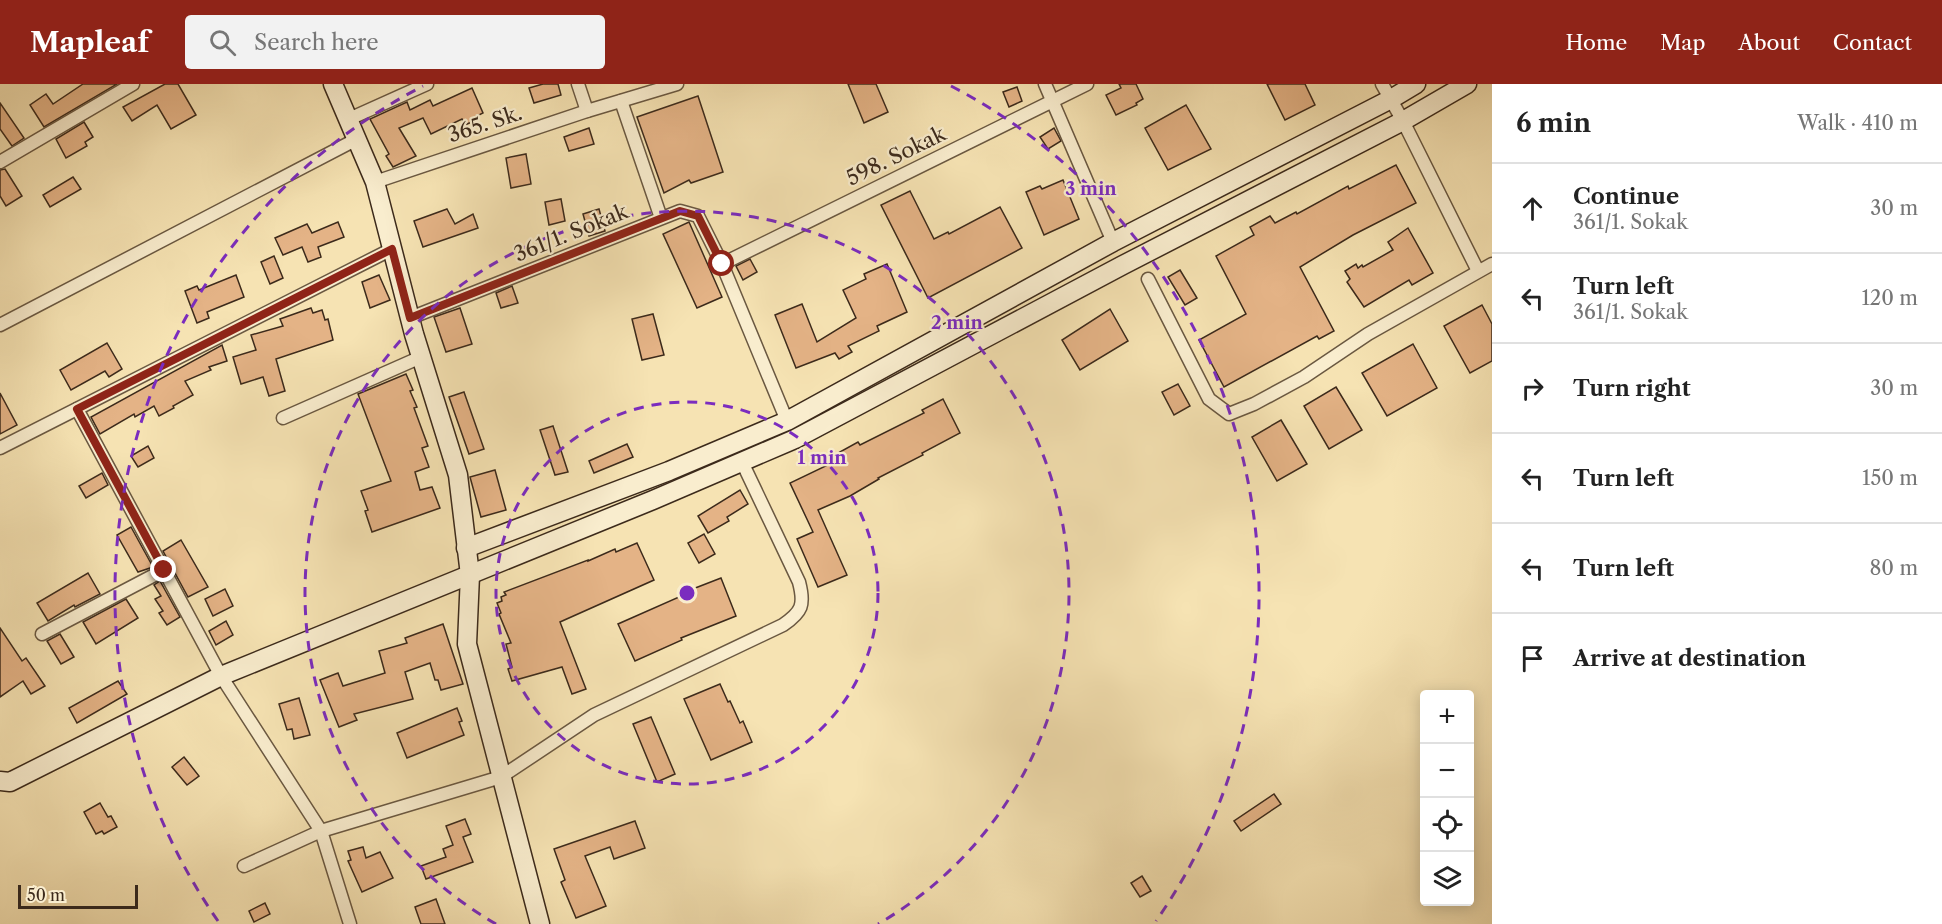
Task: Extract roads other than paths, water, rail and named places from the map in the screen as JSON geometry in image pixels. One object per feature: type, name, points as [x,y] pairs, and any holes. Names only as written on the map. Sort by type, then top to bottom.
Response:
[{"type":"street","points":[[0,162],[133,84]]},
{"type":"street","points":[[333,84],[375,182],[421,357],[458,475],[470,575],[467,644],[540,924]]},
{"type":"street","points":[[349,119],[427,84]]},
{"type":"street","points":[[578,84],[587,111]]},
{"type":"street","name":"365. Sk.","points":[[375,182],[587,111],[677,84]]},
{"type":"street","points":[[1045,84],[1113,242]]},
{"type":"street","name":"598. Sokak","points":[[722,264],[1087,84]]},
{"type":"street","points":[[466,548],[669,471],[787,422],[1387,92],[1416,84]]},
{"type":"street","points":[[0,781],[10,782],[222,676],[795,439],[1123,265],[1403,121],[1467,84]]},
{"type":"street","points":[[1387,92],[1478,271]]},
{"type":"street","points":[[621,101],[661,218]]},
{"type":"street","points":[[0,325],[357,139]]},
{"type":"street","name":"361/1. Sokak","points":[[410,318],[680,211],[698,216],[722,264],[787,422]]},
{"type":"street","points":[[0,448],[392,249]]},
{"type":"street","points":[[1148,279],[1209,399],[1229,414],[1254,404],[1304,377],[1368,334],[1492,264]]},
{"type":"street","points":[[283,418],[421,357]]},
{"type":"street","points":[[77,409],[222,676],[321,831],[350,924]]},
{"type":"street","points":[[244,866],[321,831],[501,777],[594,716],[783,625],[797,615],[803,599],[799,582],[742,462]]},
{"type":"street","points":[[42,634],[164,570]]}]
